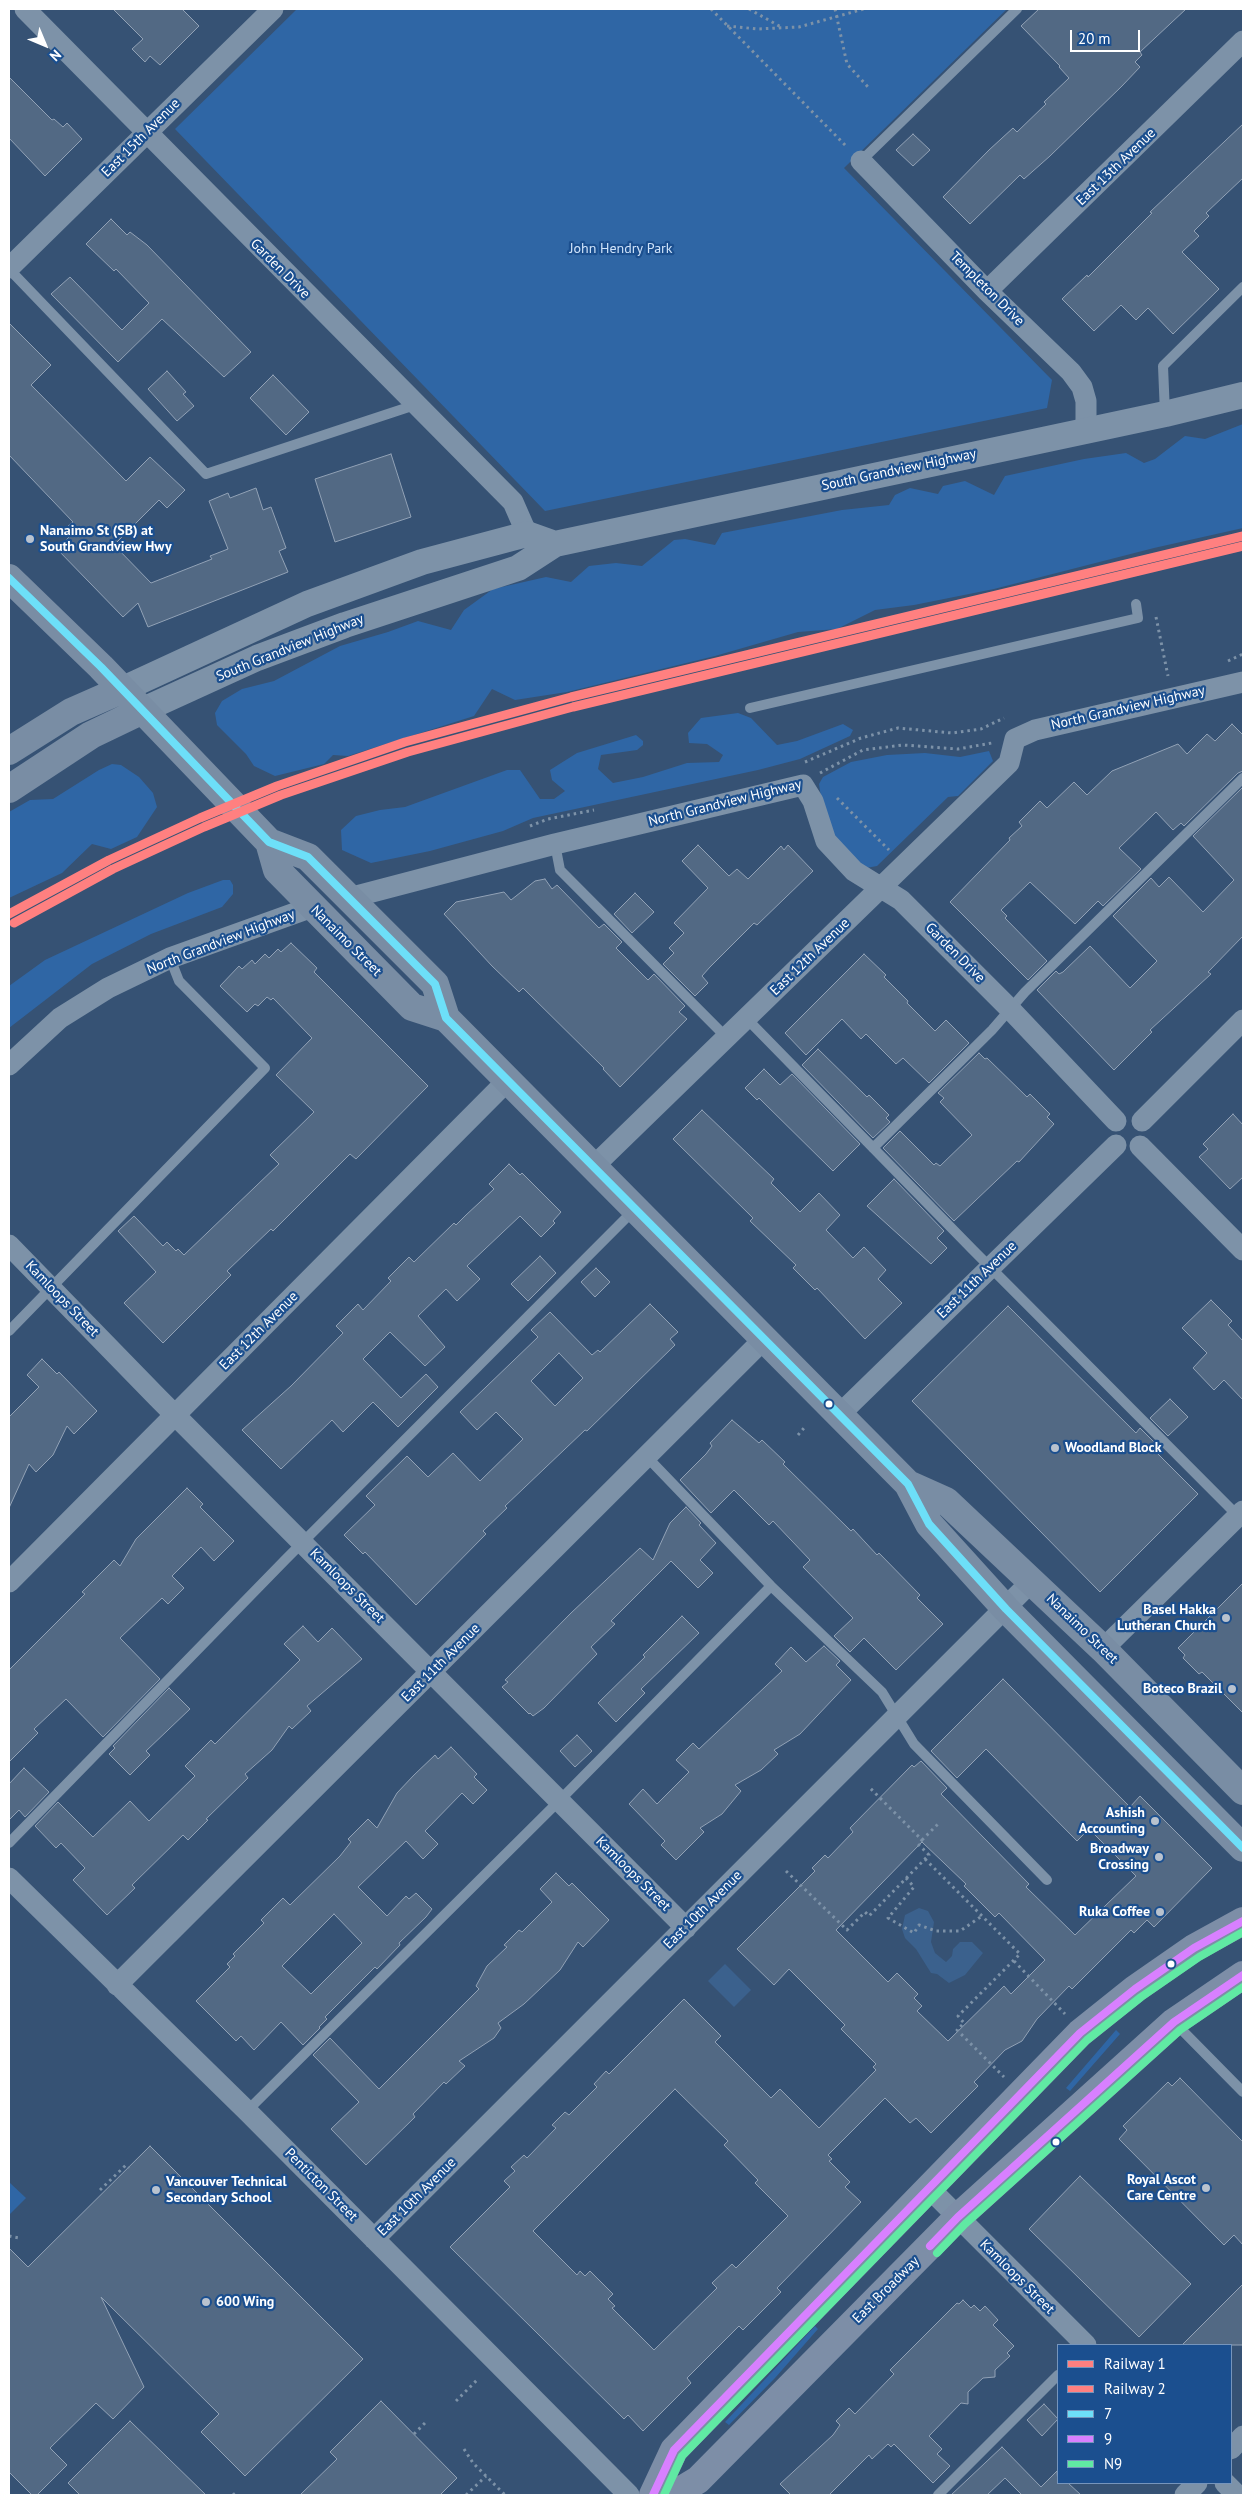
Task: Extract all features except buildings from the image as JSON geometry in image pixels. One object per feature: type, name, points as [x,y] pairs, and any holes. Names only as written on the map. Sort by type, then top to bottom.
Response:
[{"type":"main road","name":"Nanaimo Street","points":[[9,578],[122,690],[268,842],[308,857],[435,984],[446,1018],[908,1484],[929,1524],[1006,1609],[1243,1848]]},
{"type":"main road","points":[[9,750],[71,712],[122,690]]},
{"type":"main road","name":"South Grandview Highway","points":[[9,789],[92,735],[141,711]]},
{"type":"main road","name":"Nanaimo Street","points":[[268,842],[277,870],[412,1007],[446,1018]]},
{"type":"main road","name":"Nanaimo Street","points":[[908,1484],[946,1501],[1103,1649],[1243,1791]]},
{"type":"main road","points":[[653,2495],[674,2450],[1080,2033],[1135,1989],[1187,1954],[1243,1921]]},
{"type":"main road","name":"East Broadway","points":[[672,2495],[698,2480],[958,2217],[1174,2022],[1243,1975]]},
{"type":"street","name":"Garden Drive","points":[[24,9],[513,502],[527,534]]},
{"type":"street","name":"East 15th Avenue","points":[[9,268],[146,132],[274,9]]},
{"type":"street","name":"East 13th Avenue","points":[[988,291],[1243,41]]},
{"type":"street","name":"Templeton Drive","points":[[861,161],[988,291],[1071,372],[1082,387],[1086,401],[1086,430]]},
{"type":"street","name":"South Grandview Highway","points":[[141,711],[257,658],[345,624],[518,568],[555,544],[1165,414],[1243,395]]},
{"type":"street","points":[[122,690],[307,604],[422,562],[527,534],[555,544]]},
{"type":"street","name":"North Grandview Highway","points":[[1015,739],[1035,730],[1243,682]]},
{"type":"street","name":"East 12th Avenue","points":[[593,1167],[728,1038],[1009,762],[1015,739]]},
{"type":"street","name":"Garden Drive","points":[[803,785],[813,801],[826,841],[854,871],[901,900],[1010,1009],[1116,1121]]},
{"type":"street","name":"North Grandview Highway","points":[[348,898],[555,844],[803,785]]},
{"type":"street","name":"North Grandview Highway","points":[[9,1065],[60,1018],[108,988],[170,958],[312,907]]},
{"type":"street","points":[[1142,1121],[1243,1020]]},
{"type":"street","name":"East 12th Avenue","points":[[9,1582],[508,1080]]},
{"type":"street","points":[[1132,1116],[1142,1121],[1146,1136],[1140,1146],[1130,1150],[1116,1146],[1112,1136],[1116,1121],[1120,1117],[1132,1116]]},
{"type":"street","name":"East 11th Avenue","points":[[839,1415],[990,1266],[1116,1146]]},
{"type":"street","points":[[1140,1146],[1243,1250]]},
{"type":"street","name":"Kamloops Street","points":[[9,1245],[175,1415],[686,1928]]},
{"type":"street","name":"East 11th Avenue","points":[[117,1985],[764,1339]]},
{"type":"street","points":[[1103,1649],[1242,1516]]},
{"type":"street","name":"East 10th Avenue","points":[[374,2239],[1032,1582]]},
{"type":"street","name":"Penticton Street","points":[[9,1878],[247,2111],[629,2495]]},
{"type":"street","name":"Kamloops Street","points":[[928,2188],[1085,2344]]},
{"type":"street","points":[[1232,2448],[1243,2436]]},
{"type":"street","points":[[1185,2495],[1196,2484]]},
{"type":"street","points":[[1226,2484],[1237,2495]]},
{"type":"lane","points":[[861,161],[1017,9]]},
{"type":"lane","points":[[9,268],[206,474],[415,405]]},
{"type":"lane","points":[[1165,414],[1163,366],[1243,287]]},
{"type":"lane","points":[[750,708],[1138,618],[1136,604]]},
{"type":"lane","points":[[873,1148],[992,1030],[1025,992],[1243,778]]},
{"type":"lane","points":[[555,844],[560,870],[728,1038]]},
{"type":"lane","points":[[9,1331],[265,1068],[179,981],[170,958]]},
{"type":"lane","points":[[747,1019],[990,1266],[1242,1516]]},
{"type":"lane","points":[[9,1843],[303,1542],[635,1209]]},
{"type":"lane","points":[[646,1457],[771,1586],[882,1692],[914,1744],[1047,1880]]},
{"type":"lane","points":[[247,2111],[560,1800],[771,1586]]},
{"type":"lane","points":[[1174,2022],[1243,2092]]},
{"type":"lane","points":[[938,2495],[1057,2376]]},
{"type":"path","points":[[711,9],[861,161]]},
{"type":"path","points":[[749,9],[782,28]]},
{"type":"path","points":[[835,9],[847,64],[868,87]]},
{"type":"path","points":[[727,25],[758,30],[799,27],[864,9]]},
{"type":"path","points":[[1138,618],[1155,614],[1168,676]]},
{"type":"path","name":"North Grandview Highway","points":[[803,785],[824,771],[863,750],[903,745],[958,749],[1015,739]]},
{"type":"path","points":[[833,794],[893,854]]},
{"type":"path","points":[[798,1435],[804,1428]]},
{"type":"path","points":[[870,1788],[922,1840]]},
{"type":"path","points":[[786,1871],[847,1930],[865,1912],[869,1916],[929,1855],[918,1844],[939,1823]]},
{"type":"path","points":[[925,1859],[1020,1954],[958,2016],[964,2023],[957,2030],[1004,2077]]},
{"type":"path","points":[[906,1878],[914,1887],[888,1918],[914,1933],[919,1924],[936,1931],[960,1931],[982,1916]]},
{"type":"path","points":[[1014,1960],[1066,2016]]},
{"type":"path","points":[[100,2190],[126,2165],[129,2168]]},
{"type":"path","points":[[9,2236],[18,2238]]},
{"type":"path","points":[[456,2401],[479,2378]]},
{"type":"path","points":[[414,2434],[426,2422]]},
{"type":"path","points":[[464,2449],[486,2476],[505,2495]]},
{"type":"path","points":[[466,2495],[486,2476]]},
{"type":"path","points":[[233,2495],[238,2491]]},
{"type":"green space","name":"John Hendry Park","points":[[297,9],[1007,9],[844,168],[1052,380],[1047,408],[545,511],[175,129]]},
{"type":"green space","points":[[1243,424],[1243,528],[1154,548],[994,589],[914,605],[875,610],[837,629],[798,632],[715,656],[567,692],[515,700],[492,689],[474,716],[348,756],[333,755],[324,764],[275,776],[254,766],[246,754],[217,725],[215,713],[222,701],[242,689],[274,681],[340,646],[418,621],[451,630],[464,610],[493,589],[546,577],[571,582],[589,566],[616,563],[642,566],[674,540],[685,539],[715,545],[722,533],[842,510],[889,505],[895,495],[910,488],[938,494],[943,486],[965,481],[994,495],[1005,476],[1084,459],[1126,453],[1144,463],[1155,459],[1185,436],[1205,439]]},
{"type":"green space","points":[[738,713],[751,718],[777,745],[797,741],[843,724],[853,730],[850,736],[800,759],[758,770],[533,818],[503,831],[430,851],[371,863],[342,850],[341,830],[356,816],[380,810],[405,807],[507,770],[520,770],[540,799],[554,799],[565,791],[552,780],[550,770],[577,753],[636,735],[643,741],[643,745],[637,750],[601,755],[598,769],[613,783],[643,777],[687,763],[719,762],[723,755],[707,744],[689,743],[688,733],[701,718]]},
{"type":"green space","points":[[989,751],[993,761],[958,796],[948,797],[877,866],[861,869],[825,825],[819,784],[823,777],[851,762],[887,755],[925,753],[960,757]]},
{"type":"green space","points":[[112,764],[121,765],[139,777],[153,793],[157,807],[137,837],[111,849],[92,844],[62,873],[9,898],[9,812],[30,800],[53,799]]},
{"type":"green space","points":[[223,880],[230,880],[233,885],[233,894],[222,907],[151,934],[92,964],[9,1028],[9,986],[45,960],[188,893]]},
{"type":"green space","points":[[1116,2030],[1120,2034],[1070,2091],[1066,2088]]},
{"type":"green space","points":[[9,2182],[26,2198],[9,2215]]},
{"type":"green space","points":[[815,2326],[818,2329],[775,2378],[729,2425],[725,2422]]},
{"type":"shaded area","points":[[919,1908],[928,1911],[934,1922],[931,1942],[935,1953],[946,1962],[952,1956],[953,1949],[960,1942],[972,1942],[983,1953],[965,1975],[949,1983],[937,1974],[931,1973],[916,1949],[905,1938],[902,1929],[905,1915]]},
{"type":"shaded area","points":[[725,1964],[751,1990],[734,2007],[708,1981]]},
{"type":"rail line","name":"1","points":[[9,914],[109,860],[200,818],[277,786],[405,742],[571,697],[1243,536]]},
{"type":"rail line","name":"2","points":[[14,923],[113,869],[204,827],[281,795],[408,752],[573,707],[1243,546]]},
{"type":"transit line","name":"7","points":[[9,578],[101,667],[269,842],[308,857],[435,984],[446,1018],[908,1484],[929,1524],[1006,1609],[1243,1848]]},
{"type":"transit line","name":"9","points":[[653,2495],[674,2450],[1080,2033],[1135,1989],[1194,1948],[1243,1921]]},
{"type":"transit line","name":"N9","points":[[664,2495],[682,2456],[1087,2040],[1141,1997],[1199,1957],[1243,1932]]},
{"type":"transit line","name":"9","points":[[930,2246],[958,2217],[1174,2022],[1243,1975]]},
{"type":"transit line","name":"N9","points":[[937,2253],[965,2224],[1180,2030],[1243,1987]]},
{"type":"place","name":"Nanaimo St (SB) at South Grandview Hwy","points":[[30,539]]},
{"type":"place","name":"Woodland Block","points":[[1055,1448]]},
{"type":"place","name":"Basel Hakka Lutheran Church","points":[[1226,1618]]},
{"type":"place","name":"Boteco Brazil","points":[[1232,1689]]},
{"type":"place","name":"Ashish Accounting","points":[[1155,1821]]},
{"type":"place","name":"Broadway Crossing","points":[[1159,1857]]},
{"type":"place","name":"Ruka Coffee","points":[[1160,1912]]},
{"type":"place","name":"Royal Ascot Care Centre","points":[[1206,2188]]},
{"type":"place","name":"Vancouver Technical Secondary School","points":[[156,2190]]},
{"type":"place","name":"600 Wing","points":[[206,2302]]}]
